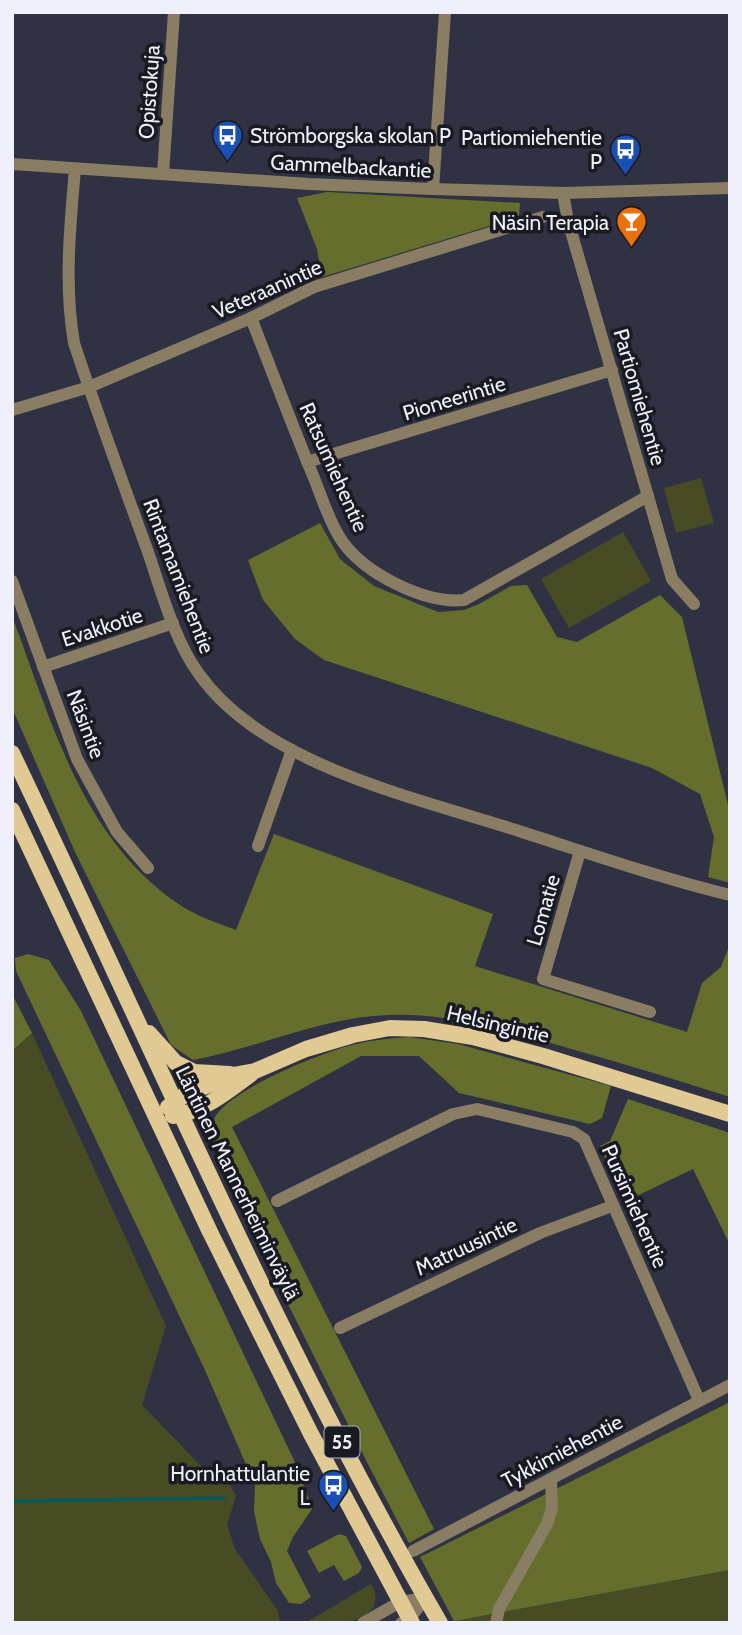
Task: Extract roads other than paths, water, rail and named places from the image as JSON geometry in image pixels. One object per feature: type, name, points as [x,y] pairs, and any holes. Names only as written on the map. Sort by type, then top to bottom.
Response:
[{"type":"main road","name":"Läntinen Mannerheiminväylä","points":[[12,753],[178,1108],[316,1390],[440,1623]]},
{"type":"main road","points":[[12,810],[157,1119]]},
{"type":"main road","name":"Helsingintie","points":[[136,1018],[176,1063],[194,1072],[233,1075]]},
{"type":"main road","name":"Helsingintie","points":[[178,1108],[186,1094],[233,1075],[255,1071],[306,1049],[353,1035],[390,1028],[424,1029],[473,1037],[730,1114]]},
{"type":"main road","name":"Helsingintie","points":[[157,1119],[178,1108],[219,1098],[255,1071]]},
{"type":"main road","name":"55","points":[[157,1119],[275,1364],[400,1602],[407,1621]]},
{"type":"street","name":"Opistokuja","points":[[163,174],[174,12]]},
{"type":"street","points":[[433,189],[445,12]]},
{"type":"street","name":"Gammelbackantie","points":[[12,164],[309,184],[433,189],[563,193],[730,188]]},
{"type":"street","name":"Rintamamiehentie","points":[[75,169],[68,253],[69,314],[74,342],[173,624],[197,672],[214,694],[262,732],[292,750],[351,778],[580,851],[730,895]]},
{"type":"street","name":"Partiomiehentie","points":[[563,193],[568,221],[672,579],[694,604]]},
{"type":"street","name":"Veteraanintie","points":[[12,410],[89,387],[251,318],[314,287],[543,217]]},
{"type":"street","name":"Ratsumiehentie","points":[[251,318],[307,462],[342,541],[365,564],[405,588],[428,597],[464,600],[648,496]]},
{"type":"street","name":"Pioneerintie","points":[[307,462],[612,370]]},
{"type":"street","name":"Näsintie","points":[[12,581],[77,759],[117,832],[148,867]]},
{"type":"street","name":"Evakkotie","points":[[43,667],[173,624]]},
{"type":"street","points":[[258,846],[292,750]]},
{"type":"street","name":"Lomatie","points":[[580,851],[543,979],[650,1012]]},
{"type":"street","name":"Pursimiehentie","points":[[277,1201],[453,1114],[477,1109],[573,1132],[584,1139],[699,1400]]},
{"type":"street","name":"Matruusintie","points":[[340,1328],[540,1233],[612,1206]]},
{"type":"street","name":"Tykkimiehentie","points":[[413,1551],[730,1385]]},
{"type":"street","points":[[496,1623],[499,1609],[547,1524],[552,1508],[551,1480]]},
{"type":"street","points":[[363,1623],[400,1602],[426,1598]]},
{"type":"street","points":[[407,1621],[426,1598]]},
{"type":"waterway","points":[[12,1501],[224,1498]]},
{"type":"place","name":"Strömborgska skolan P","points":[[227,162]]},
{"type":"place","name":"Partiomiehentie P","points":[[625,176]]},
{"type":"place","name":"Näsin Terapia","points":[[632,249]]},
{"type":"place","name":"Hornhattulantie L","points":[[333,1512]]}]
